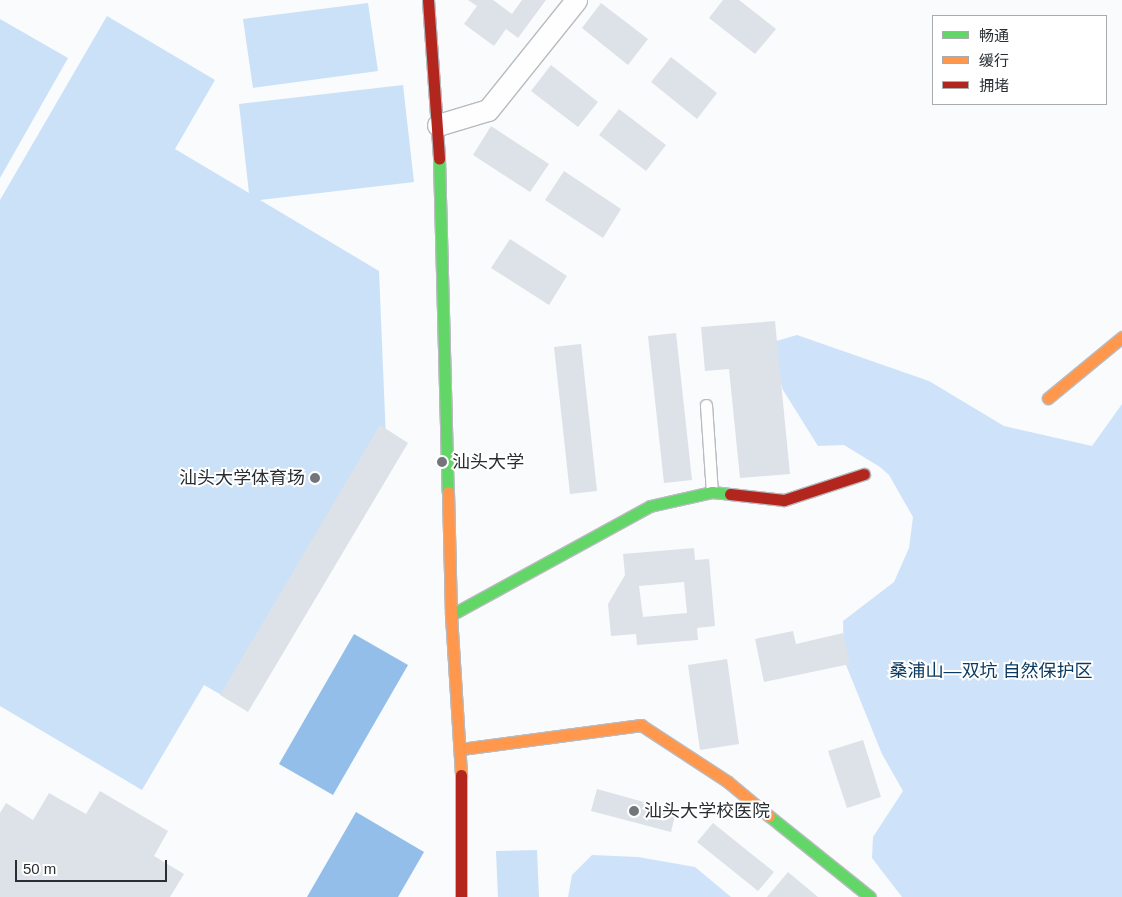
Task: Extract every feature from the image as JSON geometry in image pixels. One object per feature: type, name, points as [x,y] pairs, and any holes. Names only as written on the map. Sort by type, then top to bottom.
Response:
[{"type":"street","points":[[428,0],[438,125],[451,615],[461,750],[461,897]]},
{"type":"street","points":[[438,125],[488,110],[576,0]]},
{"type":"street","points":[[1048,398],[1122,336]]},
{"type":"street","points":[[451,615],[650,506],[712,492],[784,500],[864,474]]},
{"type":"street","points":[[461,750],[641,725],[728,782],[870,897]]},
{"type":"lane","points":[[706,405],[712,492]]},
{"type":"shaded area","points":[[368,3],[378,71],[253,88],[243,19]]},
{"type":"shaded area","points":[[107,16],[215,80],[175,149],[249,193],[239,104],[403,85],[414,182],[260,200],[379,271],[386,440],[232,701],[204,685],[142,790],[0,706],[0,200]]},
{"type":"shaded area","points":[[0,19],[68,58],[0,178]]},
{"type":"shaded area","points":[[537,850],[539,897],[498,897],[496,851]]},
{"type":"green space","name":"桑浦山—双坑 自然保护区","points":[[797,335],[929,381],[1004,426],[1092,446],[1122,404],[1122,897],[902,897],[872,858],[873,837],[903,791],[882,754],[844,660],[843,621],[894,582],[909,548],[913,517],[889,475],[880,467],[844,445],[818,446],[783,390],[776,369],[773,342]]},
{"type":"green space","points":[[592,855],[638,857],[695,867],[731,897],[568,897],[572,875]]},
{"type":"water","points":[[354,634],[408,665],[333,795],[279,764]]},
{"type":"water","points":[[356,812],[424,852],[398,897],[307,897]]},
{"type":"building","points":[[468,0],[493,0],[512,14],[522,0],[546,0],[518,38],[506,29],[494,46],[464,24],[477,6]]},
{"type":"building","points":[[723,0],[739,0],[776,29],[755,54],[709,18]]},
{"type":"building","points":[[601,3],[648,39],[628,65],[582,28]]},
{"type":"building","points":[[671,57],[717,93],[697,119],[651,82]]},
{"type":"building","points":[[551,65],[598,102],[578,127],[531,91]]},
{"type":"building","points":[[619,109],[666,145],[646,171],[599,135]]},
{"type":"building","points":[[491,126],[549,164],[530,192],[473,155]]},
{"type":"building","points":[[564,171],[621,209],[603,238],[545,200]]},
{"type":"building","points":[[510,239],[567,276],[549,305],[491,268]]},
{"type":"building","points":[[775,321],[790,474],[740,478],[729,369],[705,371],[701,327]]},
{"type":"building","points":[[676,333],[692,480],[664,483],[648,336]]},
{"type":"building","points":[[581,344],[597,491],[570,494],[554,347]]},
{"type":"building","points":[[380,425],[408,443],[248,712],[220,695]]},
{"type":"building","points":[[694,548],[695,560],[709,559],[715,626],[697,628],[698,640],[637,645],[636,634],[611,636],[608,604],[625,575],[623,554]],"holes":[[[684,582],[687,613],[643,617],[639,586]]]},
{"type":"building","points":[[793,631],[796,644],[843,633],[850,664],[764,682],[755,639]]},
{"type":"building","points":[[727,659],[739,744],[700,750],[688,665]]},
{"type":"building","points":[[863,740],[881,797],[847,808],[828,751]]},
{"type":"building","name":"汕头大学校医院","points":[[597,789],[676,811],[671,832],[591,811]]},
{"type":"building","points":[[100,791],[168,831],[154,856],[184,874],[170,897],[0,897],[0,813],[6,803],[33,820],[49,793],[86,814]]},
{"type":"building","points":[[713,823],[774,872],[758,891],[697,842]]},
{"type":"building","points":[[788,872],[818,897],[767,897]]},
{"type":"traffic: fast","points":[[439,159],[448,492]]},
{"type":"traffic: fast","points":[[451,615],[650,506],[712,492],[730,494]]},
{"type":"traffic: fast","points":[[769,816],[870,897]]},
{"type":"traffic: slow","points":[[1048,398],[1122,337]]},
{"type":"traffic: slow","points":[[448,492],[451,615],[461,775]]},
{"type":"traffic: slow","points":[[461,749],[641,725],[728,782],[769,816]]},
{"type":"traffic: jam","points":[[428,0],[439,159]]},
{"type":"traffic: jam","points":[[730,494],[784,500],[864,474]]},
{"type":"traffic: jam","points":[[461,775],[461,897]]},
{"type":"place","name":"汕头大学","points":[[442,462]]},
{"type":"place","name":"汕头大学体育场","points":[[315,478]]},
{"type":"place","name":"汕头大学校医院","points":[[634,811]]}]
